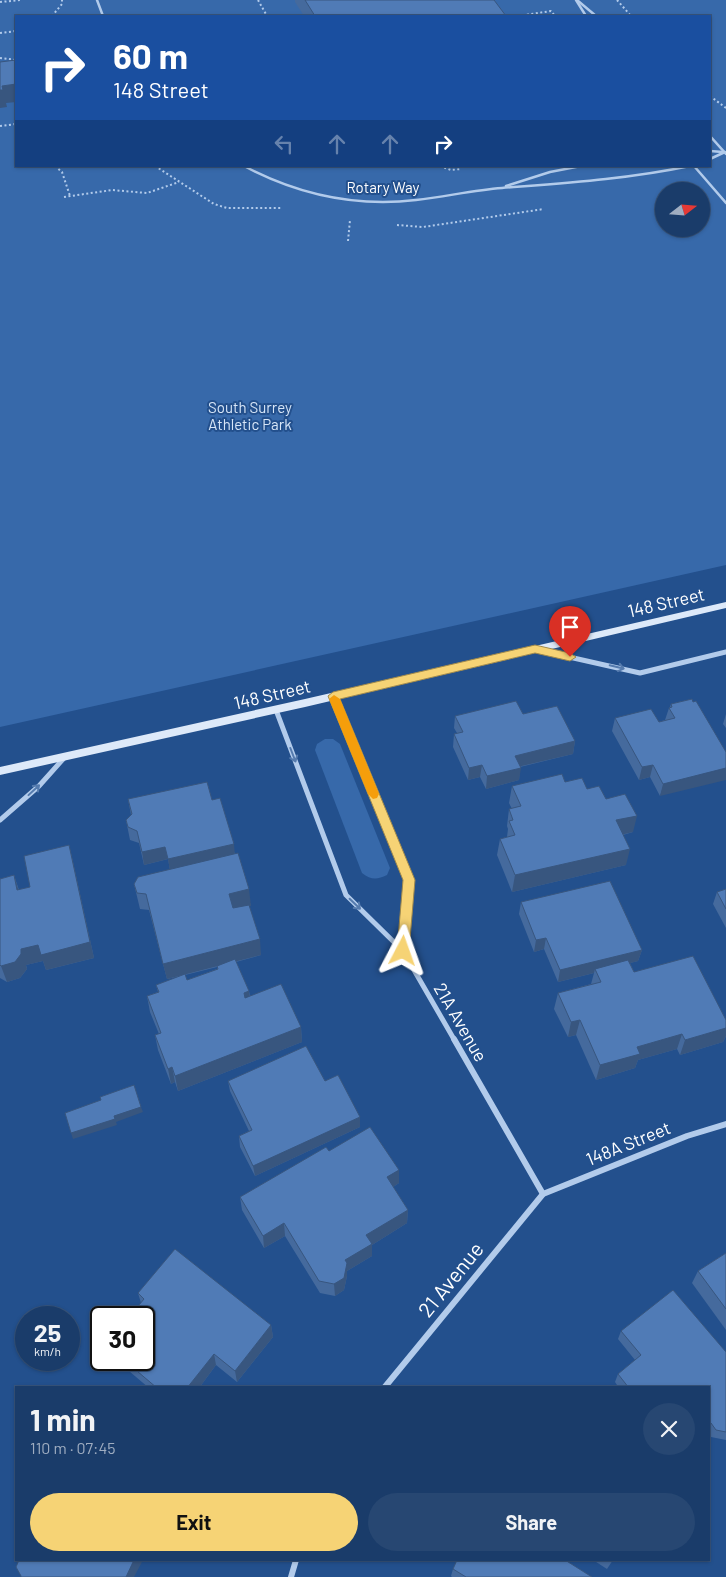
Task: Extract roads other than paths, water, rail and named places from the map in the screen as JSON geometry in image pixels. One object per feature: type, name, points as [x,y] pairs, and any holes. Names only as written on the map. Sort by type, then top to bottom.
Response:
[{"type":"main road","name":"148 Street","points":[[0,771],[276,710],[726,605]]},
{"type":"street","points":[[535,649],[640,673],[726,652]]},
{"type":"street","points":[[333,696],[409,880],[403,951]]},
{"type":"street","name":"21A Avenue","points":[[276,710],[346,895],[403,951],[543,1194]]},
{"type":"street","points":[[0,820],[39,786],[65,756]]},
{"type":"street","name":"148A Street","points":[[543,1194],[687,1136],[726,1124]]},
{"type":"street","name":"21 Avenue","points":[[386,1386],[543,1194]]},
{"type":"street","points":[[291,1577],[296,1561]]},
{"type":"lane","points":[[97,0],[104,15]]},
{"type":"lane","points":[[577,0],[585,15]]},
{"type":"lane","points":[[577,0],[595,15]]},
{"type":"lane","points":[[711,137],[726,153]]},
{"type":"lane","points":[[711,151],[726,153]]},
{"type":"lane","points":[[711,158],[726,153]]},
{"type":"lane","name":"Rotary Way","points":[[246,167],[262,178],[293,189],[357,201],[413,200],[499,188],[560,184],[668,171],[686,167]]},
{"type":"lane","name":"Rotary Way","points":[[499,188],[550,172],[576,167]]},
{"type":"lane","points":[[695,167],[726,203]]},
{"type":"park label","name":"South Surrey Athletic Park","points":[[250,416]]}]
